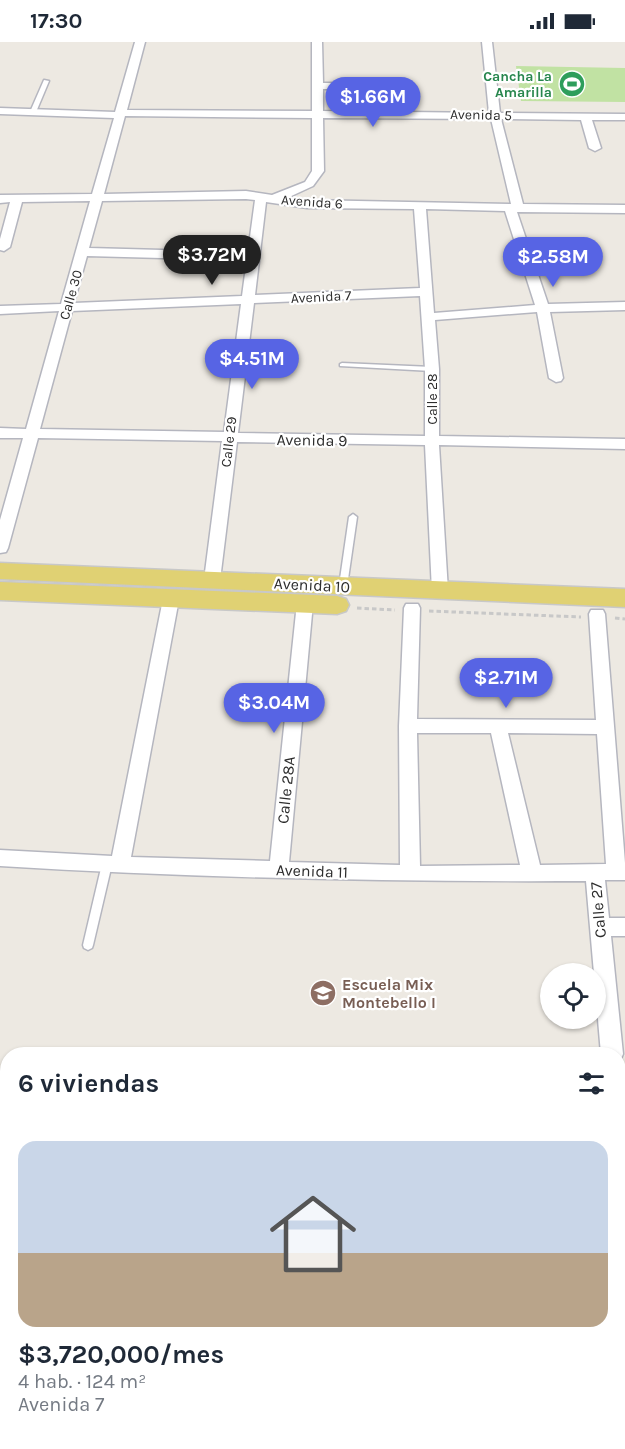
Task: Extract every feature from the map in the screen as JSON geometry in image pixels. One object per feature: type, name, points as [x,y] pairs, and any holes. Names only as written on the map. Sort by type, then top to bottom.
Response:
[{"type":"main road","name":"Avenida 10","points":[[0,571],[625,598]]},
{"type":"main road","name":"Avenida 10","points":[[0,591],[625,616]]},
{"type":"street","name":"Calle 30","points":[[0,548],[83,252],[96,196],[141,42]]},
{"type":"street","points":[[267,198],[296,191],[309,184],[318,171],[317,42]]},
{"type":"street","points":[[487,42],[495,115],[514,209],[543,308],[556,378]]},
{"type":"street","points":[[316,86],[363,86]]},
{"type":"street","name":"Avenida 5","points":[[0,111],[120,114],[316,113],[625,117]]},
{"type":"street","points":[[586,117],[595,148]]},
{"type":"street","name":"Avenida 6","points":[[0,199],[246,195],[307,204],[625,210]]},
{"type":"street","points":[[4,247],[17,198]]},
{"type":"street","name":"Calle 29","points":[[212,580],[229,438],[249,300],[267,198]]},
{"type":"street","name":"Calle 28","points":[[420,207],[432,369],[432,442],[440,591]]},
{"type":"street","points":[[83,252],[198,255]]},
{"type":"street","name":"Avenida 7","points":[[0,310],[426,292]]},
{"type":"street","points":[[428,317],[543,308],[625,306]]},
{"type":"street","name":"Avenida 9","points":[[0,433],[625,444]]},
{"type":"street","points":[[113,864],[171,599]]},
{"type":"street","name":"Calle 28A","points":[[279,869],[305,603]]},
{"type":"street","points":[[410,874],[408,726],[412,608]]},
{"type":"street","points":[[597,615],[605,727],[621,872]]},
{"type":"street","points":[[408,726],[605,727]]},
{"type":"street","points":[[498,726],[532,873]]},
{"type":"street","name":"Avenida 11","points":[[0,858],[410,874],[621,872]]},
{"type":"street","name":"Calle 27","points":[[595,873],[611,1047]]},
{"type":"street","points":[[600,927],[625,927]]},
{"type":"lane","points":[[33,112],[46,81]]},
{"type":"lane","points":[[342,365],[432,369]]},
{"type":"lane","points":[[343,586],[353,517]]},
{"type":"lane","points":[[88,945],[113,864]]},
{"type":"green space","name":"Cancha La Amarilla","points":[[516,66],[625,68],[625,102],[521,101]]},
{"type":"place","name":"Cancha La Amarilla","points":[[572,84]]},
{"type":"place","name":"Escuela Mix Montebello I","points":[[323,993]]}]
